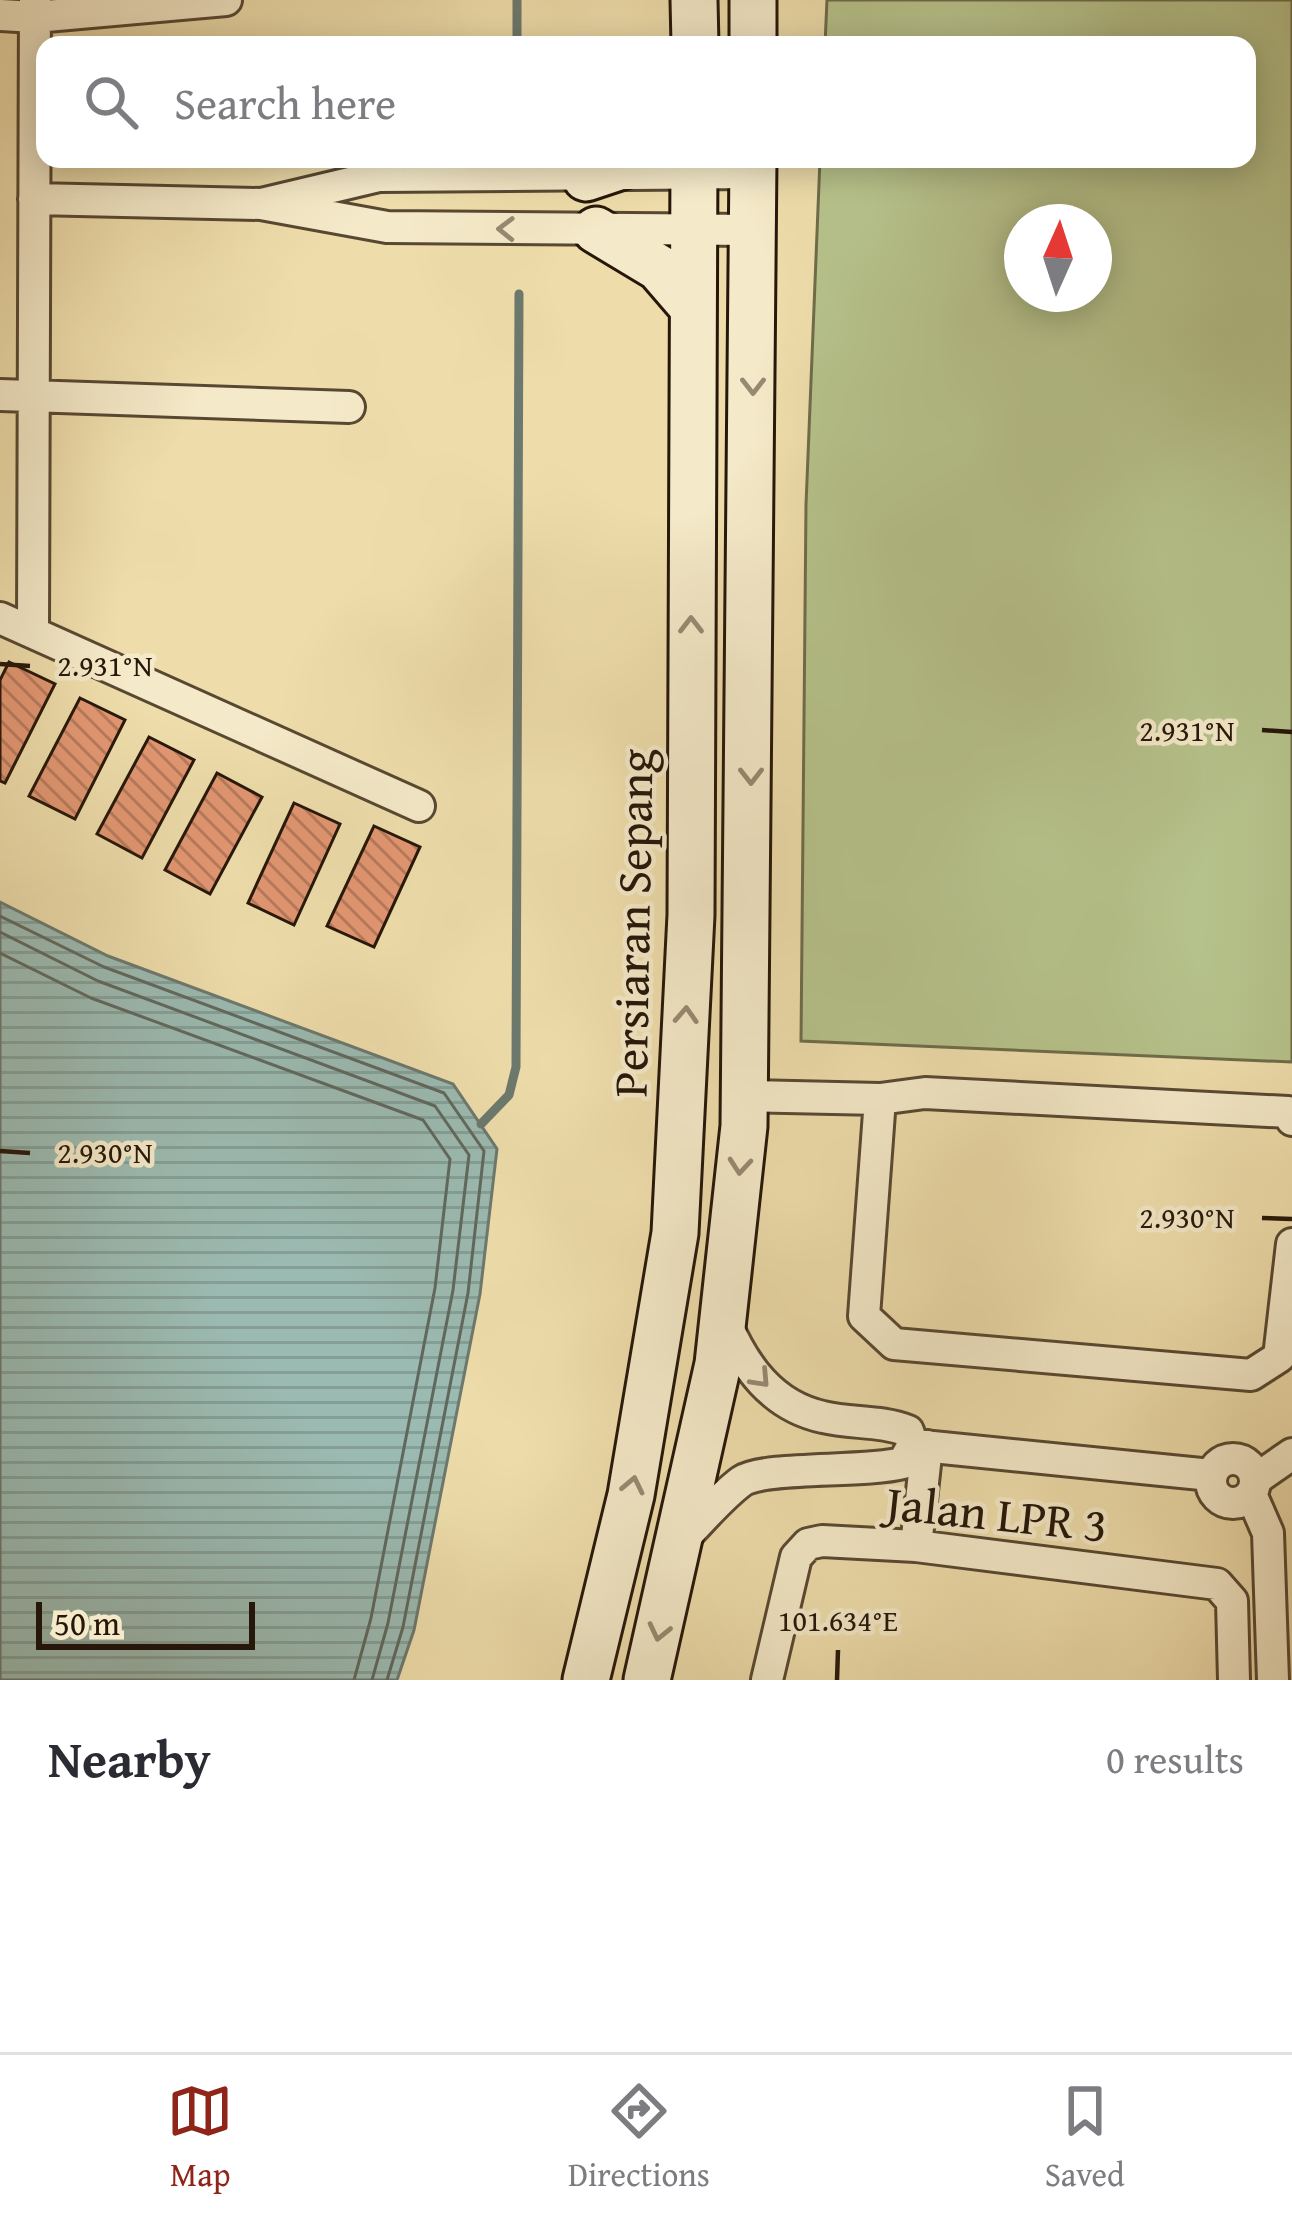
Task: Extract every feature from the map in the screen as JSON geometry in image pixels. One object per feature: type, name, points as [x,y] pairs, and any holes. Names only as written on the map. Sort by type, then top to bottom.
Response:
[{"type":"street","points":[[0,15],[35,9],[226,0]]},
{"type":"street","points":[[694,0],[695,36]]},
{"type":"street","points":[[753,0],[753,36]]},
{"type":"street","points":[[33,629],[35,9]]},
{"type":"street","points":[[586,178],[616,168]]},
{"type":"street","points":[[261,204],[379,176],[586,178],[676,168]]},
{"type":"street","name":"Persiaran Sepang","points":[[586,1680],[631,1496],[675,1233],[691,915],[694,168]]},
{"type":"street","points":[[647,1680],[680,1542],[723,1317],[745,1096],[753,168]]},
{"type":"street","points":[[34,199],[261,204],[387,226],[753,230]]},
{"type":"street","points":[[596,230],[659,268],[690,304]]},
{"type":"street","points":[[0,394],[349,407]]},
{"type":"street","points":[[0,618],[419,806]]},
{"type":"street","points":[[745,1096],[880,1099],[925,1093],[1288,1112],[1292,1120]]},
{"type":"street","points":[[880,1099],[864,1316],[894,1345],[1251,1375],[1280,1357],[1292,1244]]},
{"type":"street","points":[[723,1317],[739,1354],[784,1402],[823,1417],[886,1423],[908,1431],[920,1446],[916,1546]]},
{"type":"street","points":[[920,1446],[1211,1475],[1232,1458],[1251,1466],[1268,1533],[1273,1680]]},
{"type":"street","points":[[680,1542],[745,1479],[770,1471],[820,1474],[886,1467],[903,1463],[920,1446]]},
{"type":"street","points":[[1254,1487],[1292,1454]]},
{"type":"street","name":"Jalan LPR 3","points":[[767,1680],[796,1557],[808,1544],[916,1546],[1217,1584],[1232,1601],[1234,1680]]},
{"type":"green space","points":[[827,0],[1292,0],[1292,1062],[801,1041],[806,505],[820,168],[1256,168],[1256,36],[825,36]]},
{"type":"water","points":[[0,902],[108,956],[453,1084],[497,1149],[480,1294],[414,1630],[397,1680],[0,1680]]},
{"type":"building","points":[[9,662],[55,684],[5,783],[0,781],[0,680]]},
{"type":"building","points":[[80,698],[125,720],[75,819],[29,796]]},
{"type":"building","points":[[149,737],[194,760],[142,858],[97,834]]},
{"type":"building","points":[[217,773],[262,797],[210,894],[165,870]]},
{"type":"building","points":[[294,803],[340,824],[294,925],[248,903]]},
{"type":"building","points":[[374,826],[420,847],[374,947],[327,926]]},
{"type":"waterway","points":[[517,0],[517,36]]},
{"type":"waterway","points":[[481,1124],[509,1095],[516,1067],[519,294]]}]
